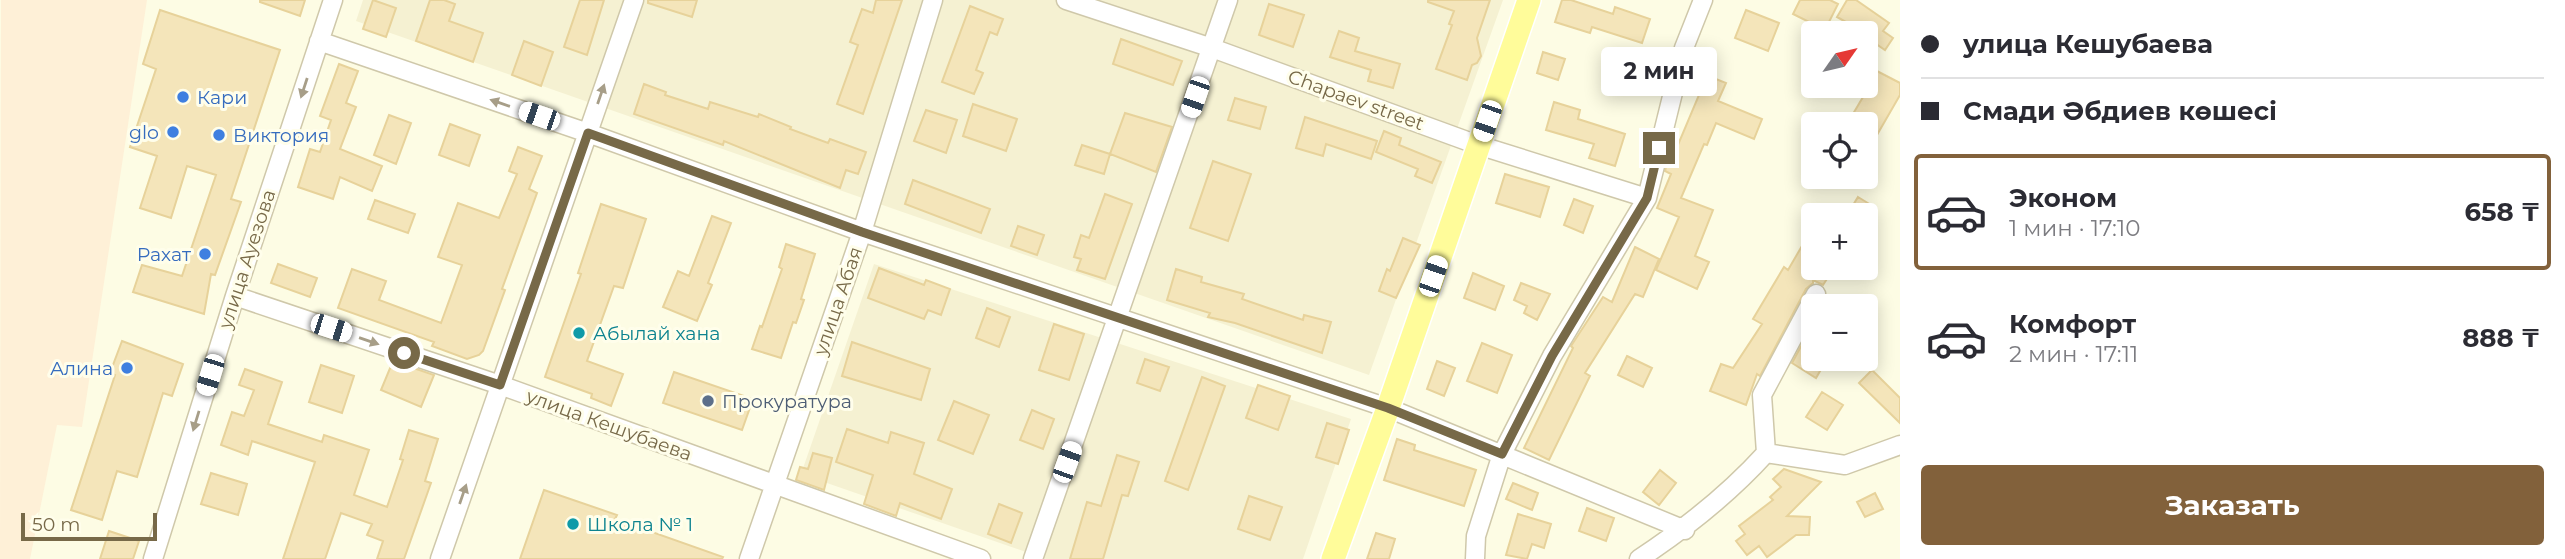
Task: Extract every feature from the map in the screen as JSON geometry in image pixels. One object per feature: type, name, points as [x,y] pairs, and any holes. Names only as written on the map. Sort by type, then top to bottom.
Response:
[{"type":"main road","points":[[1332,559],[1388,408],[1529,0]]},
{"type":"street","name":"улица Ауезова","points":[[153,559],[234,296],[333,0]]},
{"type":"street","points":[[440,559],[634,0]]},
{"type":"street","name":"улица Абая","points":[[749,559],[862,232],[933,0]]},
{"type":"street","name":"Chapaev street","points":[[1066,0],[1212,48],[1478,145],[1647,198]]},
{"type":"street","points":[[1033,559],[1228,0]]},
{"type":"street","points":[[1475,559],[1476,536],[1502,454],[1552,356],[1647,198],[1684,48],[1703,0]]},
{"type":"street","points":[[319,41],[588,133],[862,232],[1388,408],[1685,530]]},
{"type":"street","name":"улица Кешубаева","points":[[234,296],[500,385],[981,559]]},
{"type":"street","points":[[1639,559],[1685,530],[1738,484],[1766,453],[1762,395],[1801,322]]},
{"type":"street","points":[[1766,453],[1845,466],[1900,445]]},
{"type":"shaded area","points":[[1,0],[147,0],[82,427],[57,425],[30,559],[0,559]]},
{"type":"shaded area","points":[[363,0],[1503,0],[1369,375],[356,21]]},
{"type":"shaded area","points":[[874,264],[1351,419],[1303,559],[1046,559],[801,474]]},
{"type":"building","points":[[260,0],[305,0],[300,16]]},
{"type":"building","points":[[373,0],[396,8],[386,37],[363,29]]},
{"type":"building","points":[[430,0],[444,0],[455,4],[449,21],[483,33],[473,62],[416,41]]},
{"type":"building","points":[[580,0],[604,0],[587,55],[564,47]]},
{"type":"building","points":[[648,0],[697,0],[692,17],[648,3]]},
{"type":"building","points":[[876,0],[902,0],[863,114],[837,104],[858,45],[850,42],[862,9],[873,13]]},
{"type":"building","points":[[1428,0],[1490,0],[1477,38],[1481,56],[1477,63],[1472,65],[1467,80],[1436,69],[1452,25],[1449,24],[1454,11]]},
{"type":"building","points":[[1562,0],[1571,0],[1613,14],[1615,7],[1650,19],[1642,43],[1592,27],[1590,33],[1555,22]]},
{"type":"building","points":[[1800,0],[1830,0],[1838,4],[1830,21],[1807,21],[1793,14]]},
{"type":"building","points":[[1847,0],[1856,0],[1889,23],[1883,31],[1893,38],[1885,50],[1878,45],[1878,21],[1844,21],[1837,17]]},
{"type":"building","points":[[1269,4],[1304,15],[1293,47],[1259,35]]},
{"type":"building","points":[[970,6],[1003,19],[997,35],[990,32],[976,70],[983,73],[974,94],[942,82]]},
{"type":"building","points":[[160,10],[280,50],[231,199],[241,202],[215,275],[211,274],[204,314],[133,292],[142,265],[182,276],[216,175],[187,166],[171,218],[140,208],[157,156],[130,147],[156,69],[143,64]]},
{"type":"building","points":[[1746,10],[1779,23],[1768,51],[1735,38]]},
{"type":"building","points":[[1339,31],[1359,38],[1355,51],[1400,64],[1393,88],[1368,81],[1371,70],[1330,57]]},
{"type":"building","points":[[1121,39],[1182,61],[1173,85],[1113,64]]},
{"type":"building","points":[[524,41],[553,52],[541,86],[512,75]]},
{"type":"building","points":[[1543,52],[1565,59],[1558,80],[1537,73]]},
{"type":"building","points":[[339,64],[358,71],[346,103],[356,107],[340,149],[382,166],[372,191],[340,177],[333,199],[298,187],[310,149],[320,152],[331,120],[320,116]]},
{"type":"building","points":[[1878,72],[1900,83],[1900,95],[1878,133],[1878,112],[1854,112],[1862,98],[1878,98]]},
{"type":"building","points":[[1701,73],[1726,83],[1718,101],[1762,119],[1754,139],[1716,123],[1681,198],[1713,210],[1695,256],[1709,262],[1697,289],[1656,270],[1679,217],[1657,208],[1671,174],[1665,171],[1668,160],[1672,151],[1675,152],[1699,95],[1693,92]]},
{"type":"building","points":[[644,84],[666,92],[665,95],[708,109],[710,102],[758,117],[759,114],[828,143],[830,139],[866,152],[858,174],[846,170],[840,188],[724,141],[723,145],[634,114]]},
{"type":"building","points":[[1235,98],[1266,107],[1260,129],[1228,120]]},
{"type":"building","points":[[1554,102],[1580,110],[1578,119],[1625,134],[1615,166],[1589,158],[1594,144],[1546,130]]},
{"type":"building","points":[[973,104],[1017,119],[1006,151],[963,136]]},
{"type":"building","points":[[926,110],[957,120],[946,153],[914,141]]},
{"type":"building","points":[[1125,113],[1172,127],[1156,172],[1110,154]]},
{"type":"building","points":[[389,115],[411,123],[396,164],[374,155]]},
{"type":"building","points":[[1305,117],[1377,141],[1371,159],[1326,144],[1323,156],[1296,148]]},
{"type":"building","points":[[450,124],[480,135],[469,166],[439,155]]},
{"type":"building","points":[[1384,131],[1401,138],[1399,145],[1441,162],[1432,183],[1415,176],[1418,169],[1376,152]]},
{"type":"building","points":[[1082,145],[1110,154],[1104,174],[1075,165]]},
{"type":"building","points":[[518,147],[542,156],[529,189],[537,193],[502,289],[505,290],[483,351],[479,355],[467,359],[432,346],[434,342],[338,308],[352,269],[386,281],[379,300],[441,323],[462,265],[438,257],[458,203],[499,218],[517,174],[509,171]]},
{"type":"building","points":[[1213,161],[1251,174],[1228,241],[1190,228]]},
{"type":"building","points":[[1505,174],[1549,187],[1540,217],[1496,203]]},
{"type":"building","points":[[913,180],[990,209],[981,233],[905,204]]},
{"type":"building","points":[[1105,194],[1132,204],[1105,279],[1077,270],[1081,259],[1074,257],[1081,235],[1089,238]]},
{"type":"building","points":[[1858,197],[1868,203],[1854,203]]},
{"type":"building","points":[[1574,199],[1593,206],[1583,233],[1564,225]]},
{"type":"building","points":[[375,200],[415,214],[408,233],[368,219]]},
{"type":"building","points":[[601,204],[646,219],[623,288],[614,286],[587,361],[623,374],[611,406],[591,398],[592,394],[545,377],[581,274],[578,273]]},
{"type":"building","points":[[712,216],[731,223],[708,283],[712,285],[697,321],[663,307],[678,271],[689,276]]},
{"type":"building","points":[[1018,226],[1044,235],[1037,255],[1011,246]]},
{"type":"building","points":[[1403,238],[1420,245],[1396,298],[1379,291]]},
{"type":"building","points":[[786,244],[815,254],[801,299],[804,300],[796,323],[793,322],[781,358],[752,349],[782,269],[779,267]]},
{"type":"building","points":[[1635,247],[1659,259],[1643,297],[1635,294],[1585,373],[1590,376],[1549,460],[1524,448],[1573,348],[1571,346],[1603,297],[1612,302]]},
{"type":"building","points":[[1801,248],[1801,280],[1813,280],[1813,283],[1801,294],[1760,376],[1757,374],[1746,405],[1710,391],[1721,364],[1733,368],[1762,324],[1753,319],[1784,267],[1788,270]]},
{"type":"building","points":[[278,264],[317,278],[310,297],[271,283]]},
{"type":"building","points":[[879,268],[924,285],[926,280],[950,289],[941,315],[928,310],[924,319],[868,298]]},
{"type":"building","points":[[1176,269],[1202,277],[1201,282],[1244,294],[1242,299],[1303,320],[1304,315],[1331,322],[1322,353],[1235,323],[1208,317],[1210,313],[1167,300]]},
{"type":"building","points":[[1473,273],[1504,286],[1495,310],[1464,298]]},
{"type":"building","points":[[1813,280],[1826,280],[1823,285]]},
{"type":"building","points":[[1521,283],[1550,294],[1537,320],[1524,313],[1527,306],[1514,300]]},
{"type":"building","points":[[987,308],[1010,317],[999,347],[976,338]]},
{"type":"building","points":[[1054,324],[1084,334],[1069,380],[1039,370]]},
{"type":"building","points":[[122,341],[183,364],[172,396],[163,393],[137,477],[117,471],[102,520],[71,510],[115,375],[110,373]]},
{"type":"building","points":[[852,342],[930,369],[921,400],[842,376]]},
{"type":"building","points":[[1482,343],[1512,355],[1497,393],[1467,381]]},
{"type":"building","points":[[1801,346],[1801,369],[1792,363]]},
{"type":"building","points":[[1627,356],[1652,368],[1643,387],[1618,375]]},
{"type":"building","points":[[1145,359],[1169,367],[1160,391],[1137,383]]},
{"type":"building","points":[[393,361],[434,375],[421,407],[381,390]]},
{"type":"building","points":[[1437,361],[1455,368],[1444,396],[1427,389]]},
{"type":"building","points":[[321,365],[354,376],[342,413],[309,402]]},
{"type":"building","points":[[245,369],[282,382],[268,424],[322,442],[324,435],[369,450],[354,495],[387,507],[403,460],[400,459],[409,430],[438,439],[425,481],[431,483],[404,559],[377,559],[383,541],[367,535],[372,524],[341,513],[325,559],[283,559],[315,462],[252,441],[248,455],[221,445],[232,412],[244,416],[254,390],[239,385]]},
{"type":"building","points":[[1805,371],[1820,371],[1816,378]]},
{"type":"building","points":[[1873,371],[1900,398],[1900,423],[1859,383]]},
{"type":"building","name":"Прокуратура","points":[[674,372],[753,399],[742,430],[663,403]]},
{"type":"building","points":[[1202,377],[1225,386],[1188,490],[1165,481]]},
{"type":"building","points":[[1258,385],[1290,396],[1278,430],[1246,418]]},
{"type":"building","points":[[1822,392],[1843,405],[1827,430],[1806,417]]},
{"type":"building","points":[[954,401],[989,415],[973,454],[938,440]]},
{"type":"building","points":[[1032,410],[1054,419],[1043,449],[1020,440]]},
{"type":"building","points":[[1327,423],[1349,430],[1338,464],[1316,457]]},
{"type":"building","points":[[847,429],[888,443],[891,432],[924,443],[914,474],[952,489],[941,519],[900,503],[896,516],[864,504],[873,475],[836,462]]},
{"type":"building","points":[[1397,439],[1415,445],[1414,450],[1476,470],[1464,506],[1384,480]]},
{"type":"building","points":[[813,453],[832,458],[824,490],[796,480],[800,467],[808,469]]},
{"type":"building","points":[[1117,455],[1139,462],[1128,496],[1122,495],[1103,559],[1070,559],[1087,502],[1101,506]]},
{"type":"building","points":[[1784,469],[1821,482],[1787,516],[1810,517],[1809,535],[1796,535],[1767,557],[1759,546],[1747,555],[1736,541],[1745,534],[1739,526],[1773,500],[1770,497],[1781,487],[1773,479]]},
{"type":"building","points":[[1660,470],[1676,483],[1659,505],[1643,492]]},
{"type":"building","points":[[211,473],[247,484],[238,515],[201,504]]},
{"type":"building","points":[[1513,483],[1538,493],[1532,510],[1506,499]]},
{"type":"building","points":[[544,490],[617,515],[615,519],[723,557],[520,559]]},
{"type":"building","points":[[1875,493],[1883,509],[1865,517],[1857,502]]},
{"type":"building","points":[[1249,496],[1282,507],[1270,540],[1238,529]]},
{"type":"building","points":[[999,504],[1022,513],[1011,543],[988,534]]},
{"type":"building","points":[[1587,508],[1614,518],[1606,541],[1579,531]]},
{"type":"building","points":[[1518,514],[1551,524],[1544,548],[1532,544],[1527,559],[1506,555]]},
{"type":"building","points":[[109,531],[139,541],[133,559],[100,559]]},
{"type":"building","points":[[1376,533],[1395,539],[1389,559],[1367,559]]},
{"type":"place","name":"Кари","points":[[183,97]]},
{"type":"place","name":"glo","points":[[173,132]]},
{"type":"place","name":"Виктория","points":[[219,135]]},
{"type":"place","name":"Рахат","points":[[205,254]]},
{"type":"place","name":"Абылай хана","points":[[579,333]]},
{"type":"place","name":"Алина","points":[[127,368]]},
{"type":"place","name":"Прокуратура","points":[[708,401]]},
{"type":"place","name":"Школа № 1","points":[[573,524]]},
{"type":"route","points":[[404,353],[500,385],[588,133],[862,232],[1388,408],[1502,454],[1552,356],[1647,198],[1659,148]]}]
